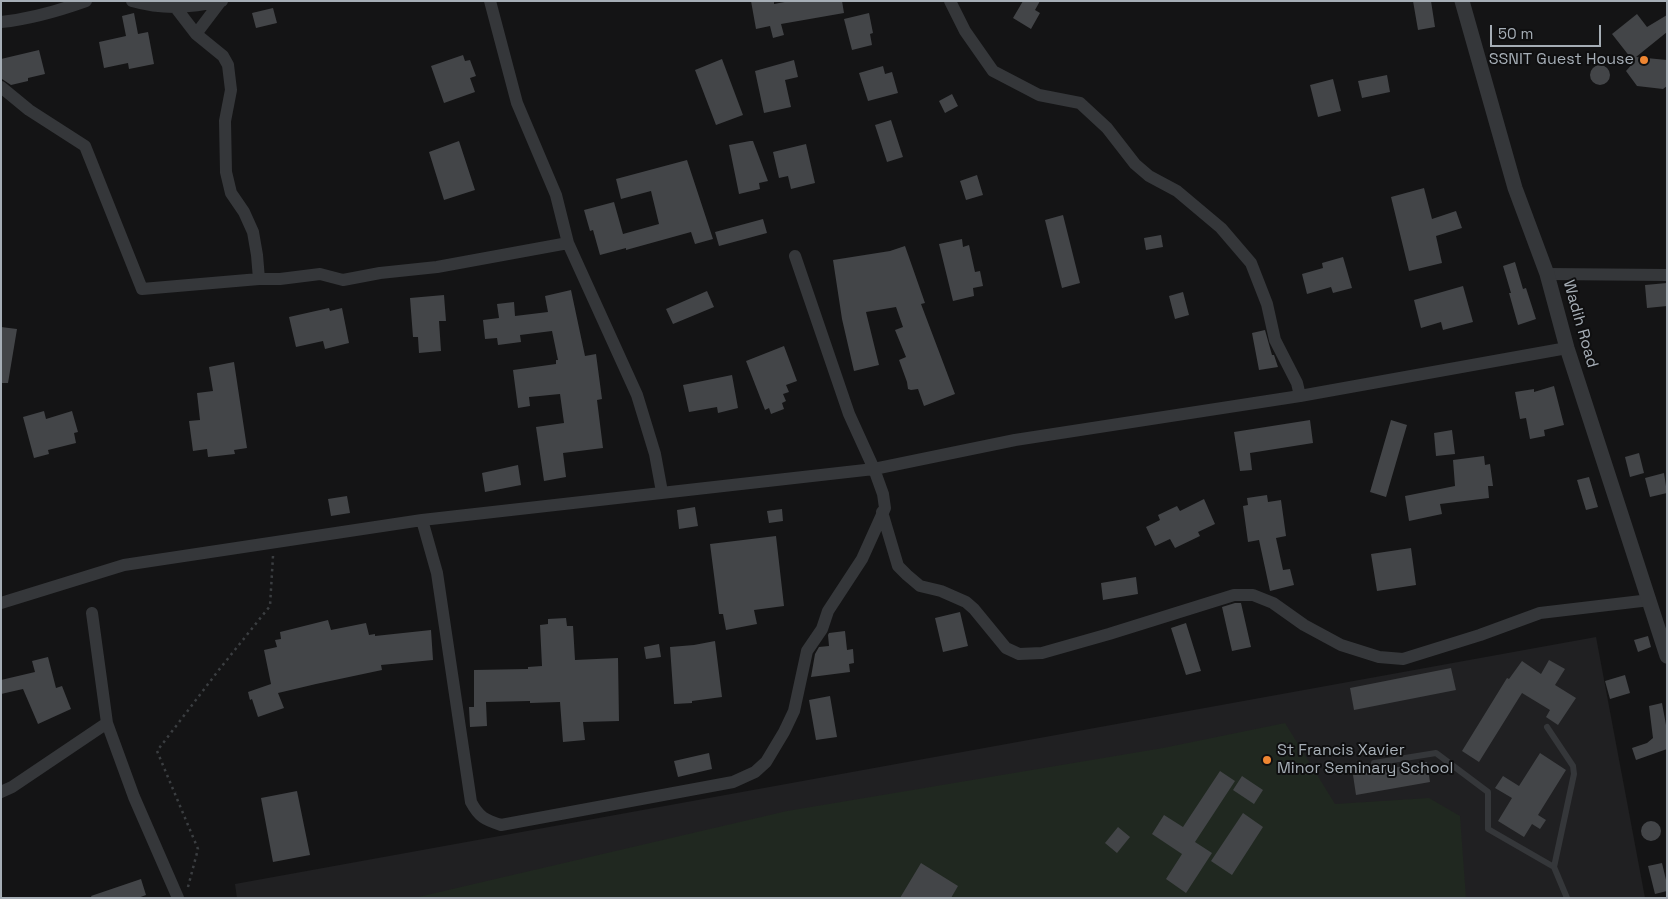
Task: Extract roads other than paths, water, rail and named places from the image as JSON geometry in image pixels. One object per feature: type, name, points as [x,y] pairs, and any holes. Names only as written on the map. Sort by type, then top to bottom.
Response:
[{"type":"street","points":[[1,22],[45,14],[86,1]]},
{"type":"street","points":[[132,1],[152,7],[176,8],[221,1]]},
{"type":"street","points":[[196,34],[221,1]]},
{"type":"street","points":[[490,1],[517,103],[556,195],[568,243],[637,395],[654,454],[662,492]]},
{"type":"street","points":[[950,1],[965,31],[993,71],[1039,95],[1080,103],[1107,128],[1135,164],[1149,176],[1177,191],[1221,228],[1251,263],[1267,304],[1274,340],[1297,382],[1300,396]]},
{"type":"street","name":"Wadih Road","points":[[1462,1],[1515,188],[1547,274],[1567,348],[1667,656]]},
{"type":"street","points":[[176,8],[196,34],[218,52],[228,65],[231,90],[225,121],[226,172],[231,193],[244,212],[253,232],[259,280]]},
{"type":"street","points":[[1,87],[29,110],[85,146],[142,288],[280,279],[320,274],[343,280],[380,273],[437,267],[568,243]]},
{"type":"street","points":[[422,520],[436,573],[471,802],[476,813],[501,825],[733,782],[755,772],[766,762],[784,732],[794,711],[806,651],[822,629],[828,611],[862,559],[885,508],[883,494],[849,414],[795,256]]},
{"type":"street","points":[[1547,274],[1667,275]]},
{"type":"street","points":[[1,603],[124,565],[422,520],[874,469],[1015,440],[1300,396],[1567,348]]},
{"type":"street","points":[[882,512],[898,566],[920,586],[942,591],[966,602],[1006,648],[1019,654],[1042,653],[1234,595],[1253,595],[1273,603],[1304,625],[1342,645],[1379,657],[1403,659],[1480,636],[1540,613],[1650,600]]},
{"type":"street","points":[[92,613],[107,723],[134,797],[183,894]]},
{"type":"street","points":[[1,792],[12,787],[107,723]]},
{"type":"lane","points":[[1547,727],[1573,766],[1574,774],[1554,868],[1566,898]]},
{"type":"lane","points":[[1374,762],[1436,753],[1488,792],[1488,829],[1554,868]]},
{"type":"place","name":"SSNIT Guest House","points":[[1644,60]]},
{"type":"place","name":"St Francis Xavier Minor Seminary School","points":[[1267,760]]}]
